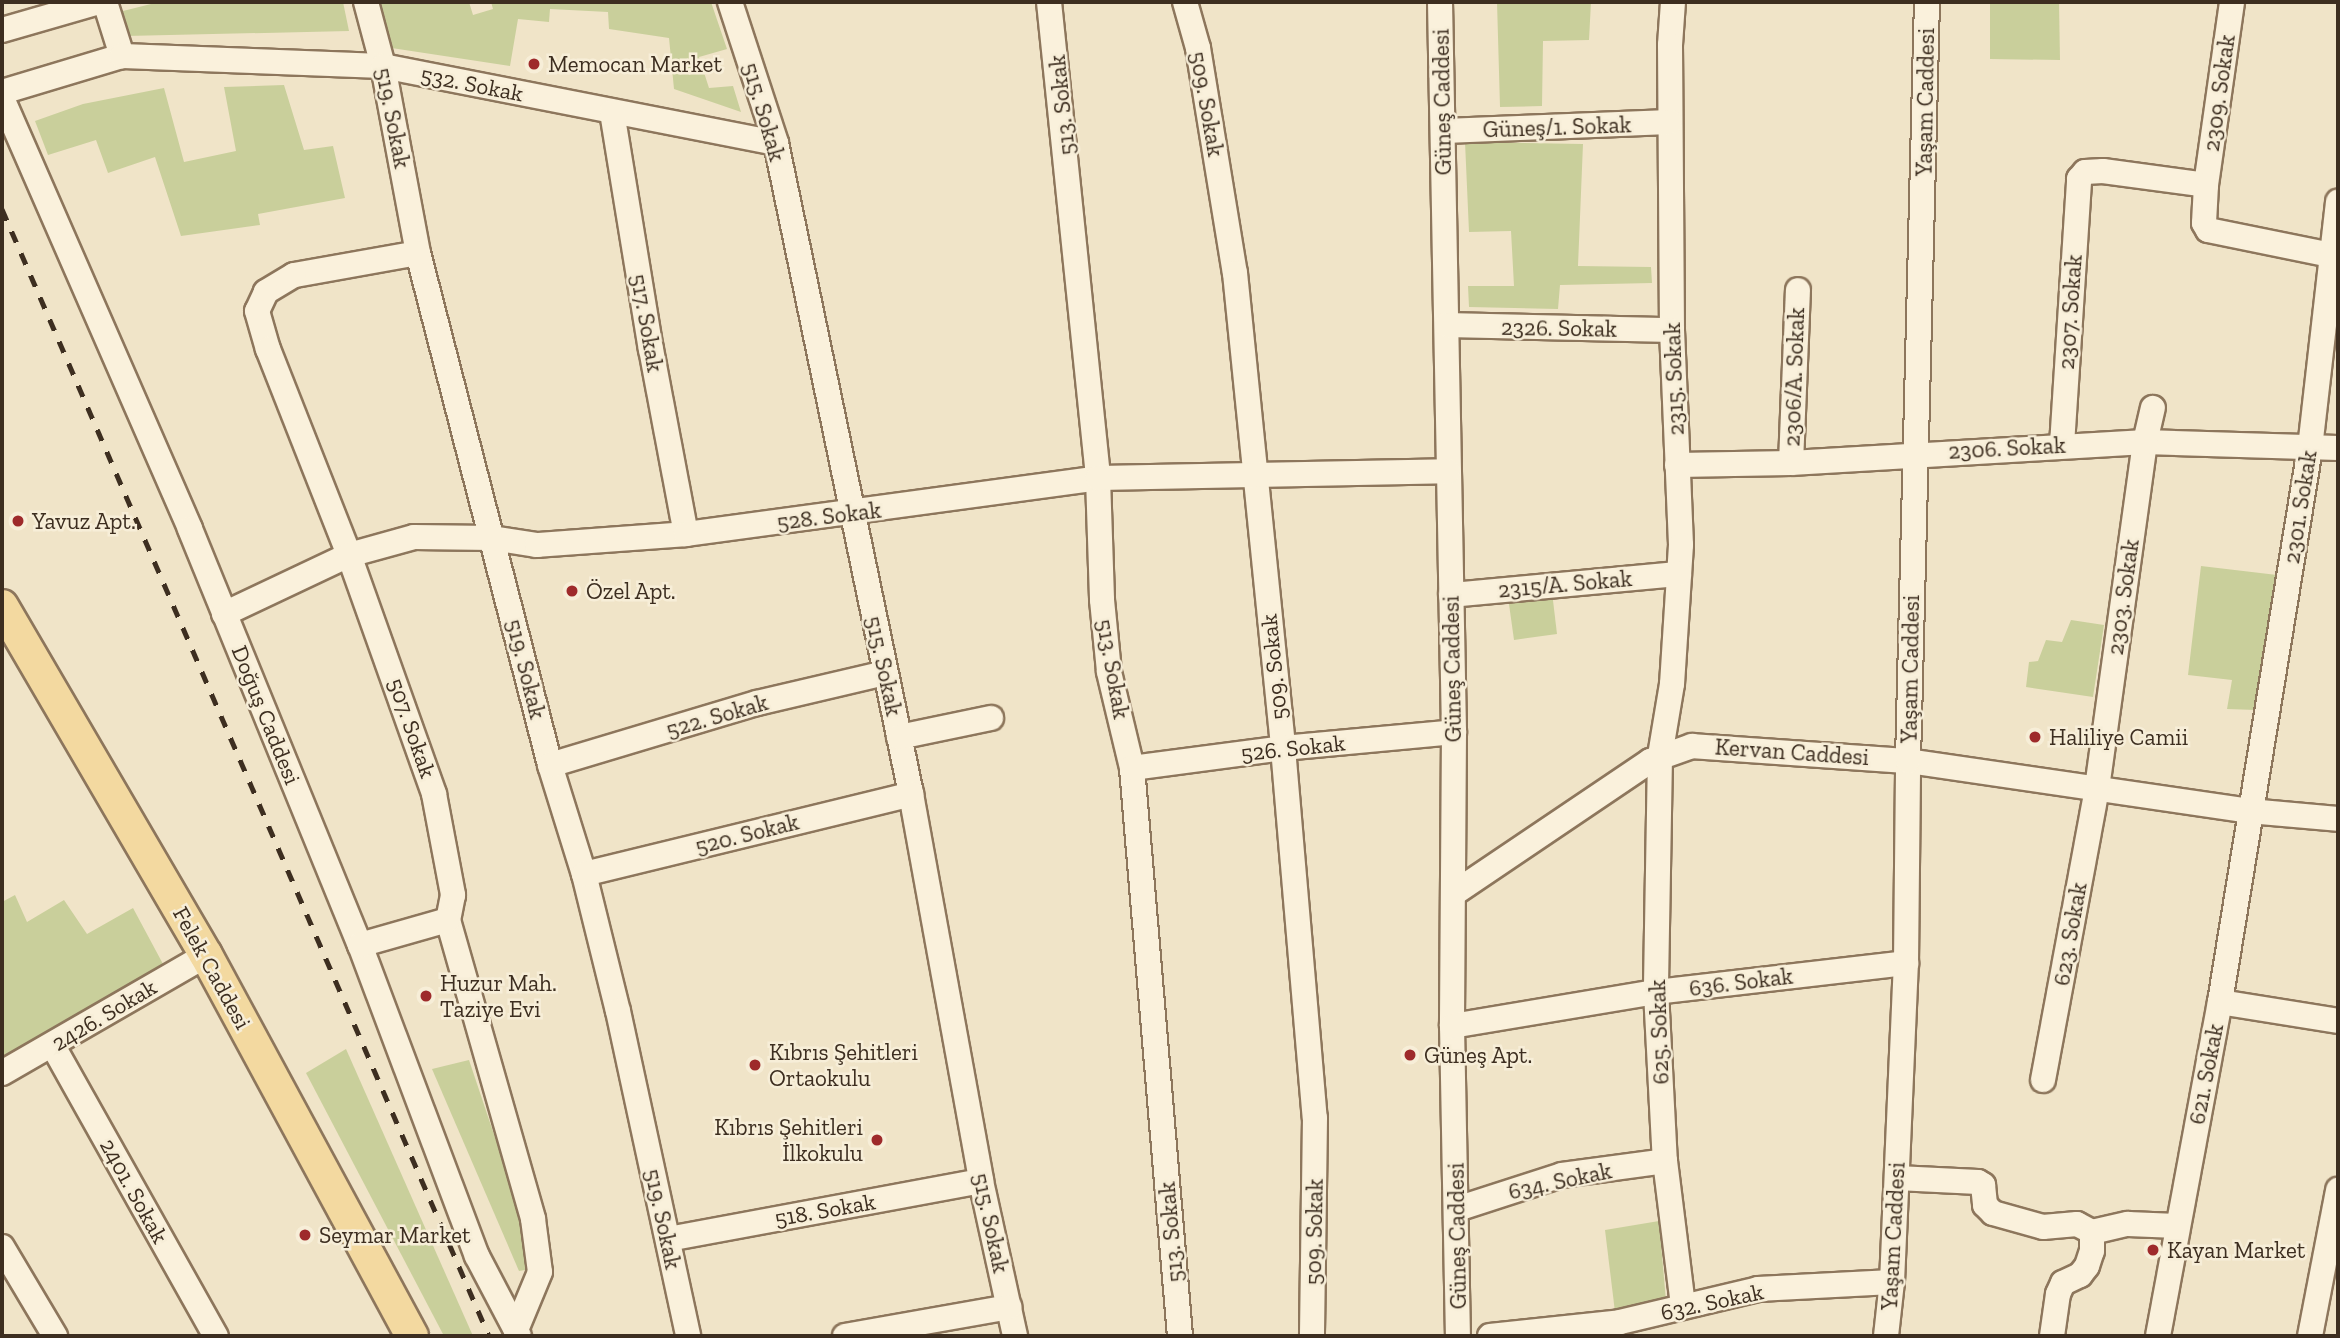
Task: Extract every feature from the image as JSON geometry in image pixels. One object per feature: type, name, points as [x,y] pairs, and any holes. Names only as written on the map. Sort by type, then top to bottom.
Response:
[{"type":"main road","name":"Felek Caddesi","points":[[2,606],[206,955],[412,1336]]},
{"type":"street","points":[[2,30],[99,2]]},
{"type":"street","points":[[105,2],[122,56]]},
{"type":"street","name":"519. Sokak","points":[[366,2],[383,66],[418,253],[550,765],[584,874],[688,1336]]},
{"type":"street","name":"515. Sokak","points":[[730,2],[776,143],[911,794],[981,1181],[1015,1336]]},
{"type":"street","name":"513. Sokak","points":[[1049,2],[1069,171],[1097,478],[1102,600],[1109,672],[1132,768],[1180,1336]]},
{"type":"street","name":"509. Sokak","points":[[1185,2],[1198,48],[1235,273],[1283,748],[1315,1118],[1312,1336]]},
{"type":"street","name":"Güneş Caddesi","points":[[1440,2],[1454,732],[1452,1026],[1458,1336]]},
{"type":"street","name":"2315. Sokak","points":[[1660,756],[1672,684],[1679,574],[1672,330],[1672,2]]},
{"type":"street","name":"Yaşam Caddesi","points":[[1886,1336],[1892,1282],[1906,963],[1908,761],[1927,2]]},
{"type":"street","name":"2309. Sokak","points":[[2232,2],[2206,185],[2204,223],[2208,230],[2331,256]]},
{"type":"street","name":"532. Sokak","points":[[2,92],[122,56],[383,66],[776,143]]},
{"type":"street","name":"Doğuş Caddesi","points":[[2,99],[224,614],[360,945],[477,1256],[517,1333]]},
{"type":"street","name":"517. Sokak","points":[[612,112],[651,349],[686,534]]},
{"type":"street","name":"Güneş/1. Sokak","points":[[1444,131],[1670,122]]},
{"type":"street","name":"2307. Sokak","points":[[2062,445],[2079,178],[2085,172],[2103,171],[2206,185]]},
{"type":"street","name":"2301. Sokak","points":[[2249,811],[2310,448],[2338,202]]},
{"type":"street","name":"507. Sokak","points":[[418,253],[294,275],[265,292],[257,311],[268,349],[349,555],[434,793],[453,895],[448,920],[533,1219],[540,1272],[517,1333]]},
{"type":"street","name":"2306/A. Sokak","points":[[1791,463],[1798,290]]},
{"type":"street","name":"2326. Sokak","points":[[1447,325],[1672,330]]},
{"type":"street","name":"2303. Sokak","points":[[2097,788],[2144,442],[2153,408]]},
{"type":"street","name":"2306. Sokak","points":[[1677,465],[1791,463],[1916,453],[2144,442],[2338,448]]},
{"type":"street","name":"528. Sokak","points":[[224,614],[349,555],[414,537],[492,538],[537,545],[686,534],[1097,478],[1448,471]]},
{"type":"street","name":"2315/A. Sokak","points":[[1451,595],[1679,574]]},
{"type":"street","name":"522. Sokak","points":[[550,765],[757,703],[885,673]]},
{"type":"street","points":[[899,737],[991,718]]},
{"type":"street","name":"526. Sokak","points":[[1132,768],[1283,748],[1454,732]]},
{"type":"street","name":"Kervan Caddesi","points":[[1453,894],[1660,756],[1692,747],[1716,746],[1908,761],[2249,811],[2338,820]]},
{"type":"street","name":"625. Sokak","points":[[1660,756],[1656,992],[1665,1161],[1683,1306]]},
{"type":"street","name":"623. Sokak","points":[[2043,1080],[2097,788]]},
{"type":"street","name":"520. Sokak","points":[[584,874],[911,794]]},
{"type":"street","name":"621. Sokak","points":[[2158,1336],[2220,1002],[2249,811]]},
{"type":"street","points":[[360,945],[448,920]]},
{"type":"street","name":"2426. Sokak","points":[[2,1073],[53,1046],[206,955]]},
{"type":"street","name":"636. Sokak","points":[[1452,1026],[1656,992],[1906,963]]},
{"type":"street","points":[[2220,1002],[2338,1021]]},
{"type":"street","name":"2401. Sokak","points":[[53,1046],[216,1336]]},
{"type":"street","name":"634. Sokak","points":[[1457,1209],[1562,1175],[1665,1161]]},
{"type":"street","points":[[1897,1178],[1978,1182],[1983,1185],[1985,1205],[1993,1213],[2043,1227],[2077,1224],[2092,1232],[2128,1224],[2177,1226]]},
{"type":"street","name":"518. Sokak","points":[[668,1239],[981,1181]]},
{"type":"street","points":[[2310,1336],[2338,1190]]},
{"type":"street","points":[[2053,1336],[2058,1294],[2063,1283],[2080,1275],[2087,1266],[2092,1251],[2092,1232]]},
{"type":"street","points":[[2,1247],[55,1336]]},
{"type":"street","name":"632. Sokak","points":[[1490,1336],[1620,1322],[1758,1289],[1892,1282]]},
{"type":"street","points":[[845,1336],[1009,1307]]},
{"type":"green space","points":[[159,2],[343,2],[349,31],[126,36],[119,12]]},
{"type":"green space","points":[[377,2],[469,2],[473,15],[493,9],[491,2],[711,2],[727,49],[699,57],[709,88],[733,86],[741,112],[674,89],[669,38],[609,29],[608,12],[550,9],[549,22],[518,19],[510,66],[385,47]]},
{"type":"green space","points":[[1497,2],[1591,2],[1589,40],[1543,41],[1542,106],[1500,107]]},
{"type":"green space","points":[[1990,2],[2059,2],[2060,60],[1990,59]]},
{"type":"green space","points":[[284,85],[304,150],[333,146],[345,198],[258,214],[260,225],[181,236],[155,157],[108,173],[96,140],[48,155],[35,121],[83,104],[164,88],[184,162],[236,151],[224,87]]},
{"type":"green space","points":[[1465,142],[1583,144],[1578,266],[1651,267],[1652,283],[1560,285],[1558,309],[1469,307],[1468,286],[1514,286],[1511,231],[1469,232]]},
{"type":"green space","points":[[2201,566],[2277,575],[2256,710],[2227,709],[2232,680],[2188,675]]},
{"type":"green space","points":[[1552,592],[1557,634],[1514,640],[1508,597]]},
{"type":"green space","points":[[2071,620],[2104,625],[2093,697],[2026,687],[2029,662],[2038,661],[2046,640],[2062,642]]},
{"type":"green space","points":[[15,895],[27,922],[64,900],[87,934],[133,908],[163,964],[2,1062],[2,902]]},
{"type":"green space","points":[[346,1049],[473,1336],[444,1336],[306,1073]]},
{"type":"green space","points":[[469,1060],[531,1245],[531,1269],[519,1271],[432,1069]]},
{"type":"green space","points":[[1659,1221],[1666,1301],[1615,1312],[1605,1230]]},
{"type":"railway","points":[[2,209],[489,1336]]},
{"type":"place","name":"Memocan Market","points":[[534,64]]},
{"type":"place","name":"Yavuz Apt.","points":[[18,521]]},
{"type":"place","name":"Özel Apt.","points":[[572,591]]},
{"type":"place","name":"Haliliye Camii","points":[[2035,737]]},
{"type":"place","name":"Huzur Mah. Taziye Evi","points":[[426,996]]},
{"type":"place","name":"Güneş Apt.","points":[[1410,1055]]},
{"type":"place","name":"Kıbrıs Şehitleri Ortaokulu","points":[[755,1065]]},
{"type":"place","name":"Kıbrıs Şehitleri İlkokulu","points":[[877,1140]]},
{"type":"place","name":"Seymar Market","points":[[305,1235]]},
{"type":"place","name":"Kayan Market","points":[[2153,1250]]}]
